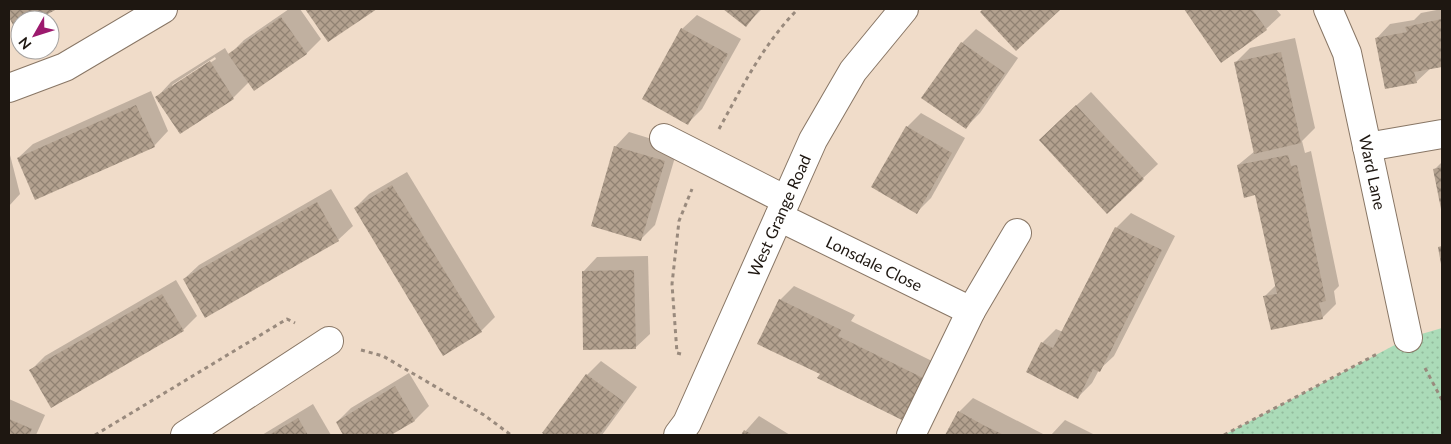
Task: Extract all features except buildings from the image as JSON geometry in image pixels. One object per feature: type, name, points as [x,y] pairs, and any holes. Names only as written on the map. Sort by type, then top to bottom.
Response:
[{"type":"street","points":[[9,88],[65,67],[163,9]]},
{"type":"street","name":"West Grange Road","points":[[678,435],[687,423],[813,140],[853,71],[904,9]]},
{"type":"street","name":"Ward Lane","points":[[1328,9],[1347,53],[1408,338]]},
{"type":"street","points":[[1367,147],[1442,134]]},
{"type":"street","name":"Lonsdale Close","points":[[664,138],[782,209],[971,311]]},
{"type":"street","points":[[912,435],[971,311],[1017,233]]},
{"type":"street","points":[[185,435],[329,341]]},
{"type":"path","points":[[94,435],[287,319],[329,341],[383,356],[484,415],[511,435]]},
{"type":"path","points":[[1224,435],[1408,338]]},
{"type":"green space","points":[[1442,328],[1442,435],[1224,435],[1408,338]]}]
